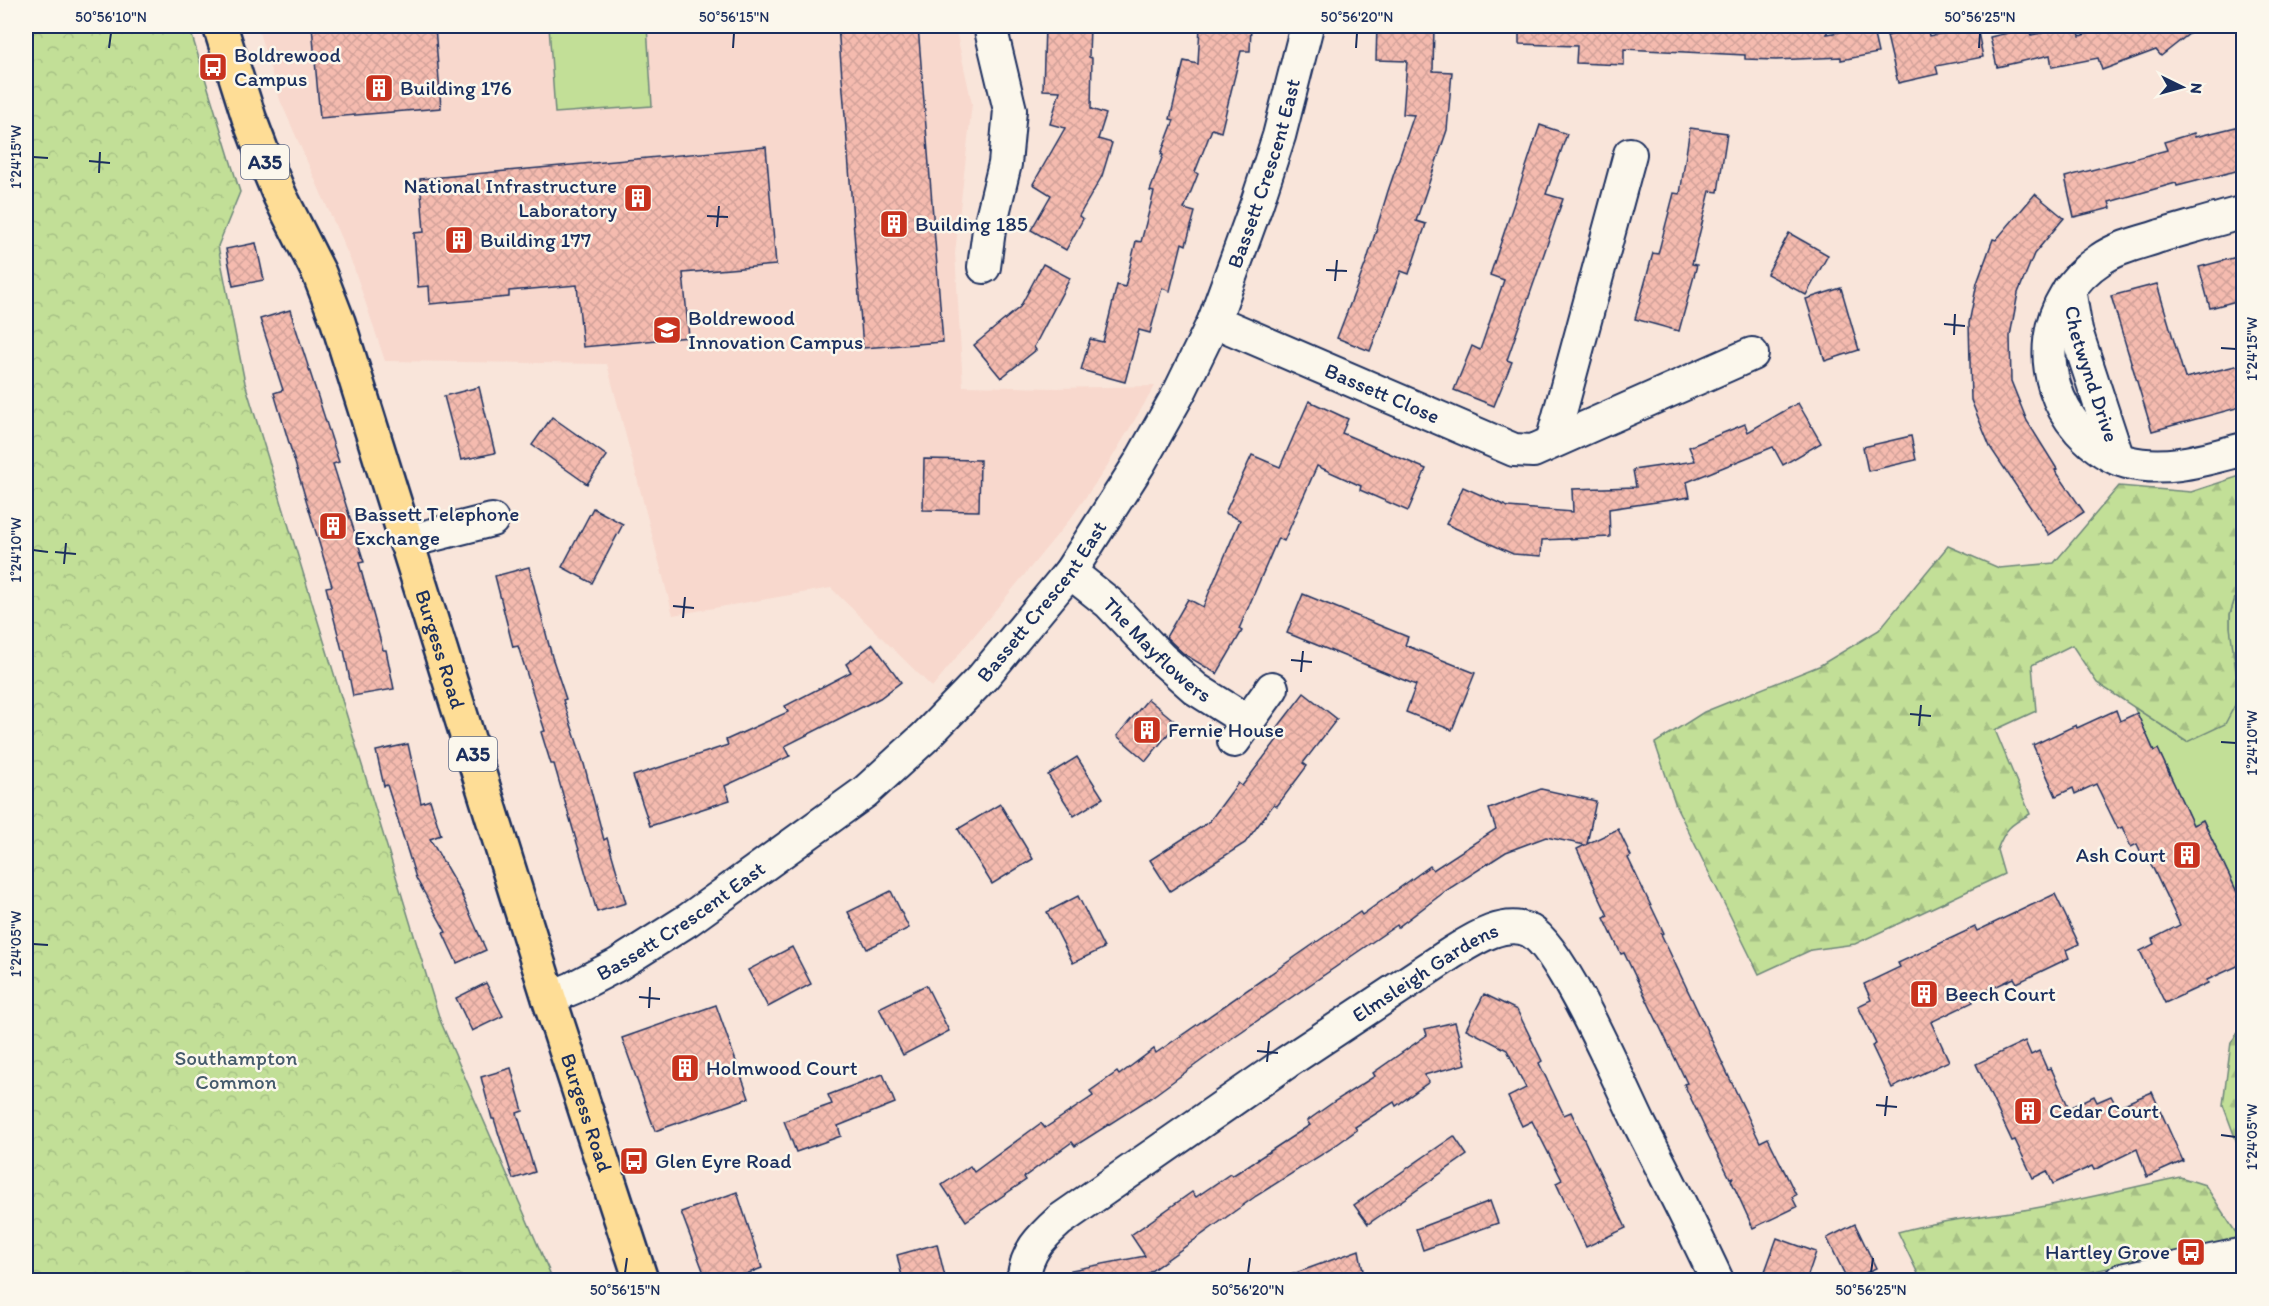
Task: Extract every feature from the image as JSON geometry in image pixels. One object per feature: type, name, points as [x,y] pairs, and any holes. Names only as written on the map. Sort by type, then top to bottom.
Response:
[{"type":"main road","name":"Burgess Road","points":[[220,26],[265,160],[280,196],[319,273],[338,322],[549,998],[641,1281]]},
{"type":"street","points":[[984,267],[989,230],[1005,164],[1010,110],[990,26]]},
{"type":"street","name":"Bassett Crescent East","points":[[549,998],[617,965],[688,920],[865,792],[925,737],[983,677],[1070,572],[1139,464],[1180,392],[1214,321],[1279,136],[1307,26]]},
{"type":"street","points":[[1552,442],[1630,154]]},
{"type":"street","name":"Chetwynd Drive","points":[[2244,212],[2121,248],[2101,259],[2079,276],[2069,289],[2076,331],[2118,459],[2163,466],[2184,464],[2244,449]]},
{"type":"street","name":"Bassett Close","points":[[1214,321],[1514,450],[1533,451],[1752,354]]},
{"type":"street","points":[[405,542],[492,520]]},
{"type":"street","name":"The Mayflowers","points":[[1070,572],[1109,603],[1161,658],[1240,731],[1272,688]]},
{"type":"street","name":"Elmsleigh Gardens","points":[[1023,1281],[1026,1263],[1039,1239],[1060,1220],[1287,1062],[1450,954],[1477,937],[1503,928],[1528,930],[1542,940],[1574,990],[1717,1281]]},
{"type":"street","points":[[2122,1281],[2244,1254]]},
{"type":"shaded area","name":"Boldrewood Innovation Campus","points":[[257,26],[955,26],[972,104],[955,253],[963,386],[1055,388],[1155,386],[1104,471],[1071,518],[932,687],[831,588],[673,615],[607,364],[385,361],[354,268],[280,100]]},
{"type":"green space","name":"Southampton Common","points":[[26,26],[189,26],[240,192],[218,246],[245,383],[440,1020],[553,1280],[26,1280]]},
{"type":"green space","points":[[549,26],[647,26],[652,106],[555,113]]},
{"type":"green space","points":[[2243,475],[2243,572],[2230,614],[2238,686],[2235,705],[2225,724],[2187,742],[2097,683],[2072,645],[2032,665],[2036,711],[1995,730],[2030,814],[2009,828],[2000,843],[1997,850],[2004,874],[1855,944],[1811,950],[1759,974],[1676,806],[1655,743],[1704,712],[1819,666],[1879,630],[1948,546],[1999,568],[2054,563],[2119,486],[2191,492]]},
{"type":"green space","points":[[2243,572],[2243,917],[2242,903],[2203,820],[2193,825],[2158,750],[2154,751],[2134,707],[2187,742],[2230,627],[2230,614]]},
{"type":"green space","points":[[2243,1026],[2243,1159],[2223,1105],[2231,1042]]},
{"type":"green space","points":[[2180,1177],[2205,1185],[2240,1239],[2054,1280],[1921,1280],[1898,1232],[1948,1221],[2087,1198]]},
{"type":"building","name":"Building 176","points":[[312,26],[435,26],[441,108],[320,118]]},
{"type":"building","name":"Building 185","points":[[838,26],[918,26],[943,342],[863,348]]},
{"type":"building","points":[[1045,26],[1090,26],[1091,109],[1106,114],[1098,139],[1112,143],[1102,176],[1079,216],[1083,219],[1066,250],[1031,230],[1051,195],[1033,184],[1065,128],[1050,124],[1060,91],[1043,90]]},
{"type":"building","points":[[1200,26],[1251,26],[1250,51],[1241,51],[1221,132],[1212,129],[1195,172],[1198,174],[1184,209],[1195,212],[1186,245],[1182,243],[1170,291],[1162,288],[1150,333],[1139,330],[1125,382],[1081,370],[1090,339],[1103,342],[1117,285],[1125,287],[1136,241],[1141,242],[1154,192],[1150,191],[1174,120],[1170,119],[1184,61],[1198,64]]},
{"type":"building","points":[[1377,26],[1434,26],[1433,71],[1452,72],[1447,130],[1416,221],[1426,224],[1409,274],[1401,271],[1370,351],[1337,338],[1367,260],[1414,115],[1403,114],[1407,61],[1376,60]]},
{"type":"building","points":[[1519,26],[1827,26],[1827,34],[1872,26],[1878,53],[1841,60],[1841,57],[1776,60],[1745,59],[1745,55],[1624,49],[1624,65],[1576,63],[1577,46],[1519,44]]},
{"type":"building","points":[[2078,26],[2080,36],[2110,26],[2199,26],[2161,56],[2156,50],[2102,70],[2098,58],[2052,67],[2050,55],[1997,67],[1990,37],[2029,28],[2031,35]]},
{"type":"building","points":[[1927,27],[1929,36],[1977,27],[1983,57],[1936,66],[1938,74],[1898,83],[1887,36]]},
{"type":"building","points":[[1540,125],[1567,134],[1546,194],[1563,199],[1507,360],[1512,362],[1494,406],[1454,390],[1472,346],[1480,350],[1504,280],[1490,275]]},
{"type":"building","points":[[2244,125],[2244,169],[2177,186],[2176,183],[2109,202],[2111,208],[2074,217],[2065,177],[2167,150],[2164,142],[2194,133],[2195,137]]},
{"type":"building","points":[[1690,128],[1727,133],[1718,192],[1710,191],[1692,264],[1697,265],[1679,331],[1635,319],[1653,253],[1658,254],[1674,193],[1680,194]]},
{"type":"building","points":[[766,147],[776,265],[683,273],[689,337],[583,347],[577,285],[509,291],[509,297],[430,304],[429,286],[418,287],[414,233],[424,232],[420,179]]},
{"type":"building","points":[[2035,194],[2064,218],[2034,254],[2018,293],[2010,336],[2011,381],[2027,421],[2057,469],[2055,470],[2084,512],[2049,535],[1990,447],[1971,400],[1969,323],[1977,283],[1993,239],[1996,240]]},
{"type":"building","points":[[1789,233],[1828,255],[1806,295],[1767,274]]},
{"type":"building","points":[[256,243],[264,280],[233,286],[226,249]]},
{"type":"building","points":[[2237,257],[2244,279],[2244,299],[2210,308],[2199,267]]},
{"type":"building","points":[[1043,264],[1070,278],[1034,347],[1036,350],[1001,378],[974,345],[1020,307]]},
{"type":"building","points":[[2157,284],[2185,378],[2244,364],[2244,406],[2152,431],[2111,296]]},
{"type":"building","points":[[1841,288],[1859,350],[1825,361],[1806,299]]},
{"type":"building","points":[[290,310],[339,462],[333,464],[364,562],[359,563],[383,650],[386,650],[394,689],[353,696],[344,650],[342,650],[326,587],[332,586],[274,393],[283,390],[260,319]]},
{"type":"building","points":[[479,387],[495,453],[461,460],[444,396]]},
{"type":"building","points":[[1309,401],[1348,419],[1342,433],[1426,469],[1408,511],[1360,490],[1361,486],[1317,466],[1284,541],[1278,538],[1239,629],[1242,631],[1217,674],[1184,654],[1166,637],[1188,599],[1203,607],[1240,520],[1225,513],[1252,455],[1280,467]]},
{"type":"building","points":[[1798,403],[1821,443],[1783,465],[1773,447],[1687,482],[1690,497],[1609,509],[1610,537],[1542,540],[1541,556],[1513,554],[1446,524],[1463,487],[1508,507],[1573,512],[1572,489],[1636,487],[1633,470],[1695,461],[1689,447],[1745,424],[1748,432]]},
{"type":"building","points":[[552,417],[607,456],[587,484],[532,445]]},
{"type":"building","points":[[1911,436],[1916,460],[1868,471],[1863,447]]},
{"type":"building","points":[[924,459],[980,460],[979,511],[923,510]]},
{"type":"building","points":[[593,508],[623,524],[592,583],[562,567]]},
{"type":"building","points":[[529,567],[552,657],[566,699],[563,700],[584,764],[604,840],[607,838],[626,903],[597,912],[554,764],[551,764],[541,732],[545,731],[518,646],[513,647],[495,576]]},
{"type":"building","points":[[1303,594],[1408,637],[1405,645],[1475,673],[1452,730],[1406,712],[1416,685],[1287,633]]},
{"type":"building","points":[[873,644],[901,682],[880,698],[785,746],[790,756],[725,786],[730,800],[650,826],[633,776],[728,745],[726,740],[788,712],[785,706],[851,672],[846,664]]},
{"type":"building","points":[[1304,693],[1337,719],[1303,763],[1307,766],[1277,806],[1274,804],[1245,843],[1170,891],[1150,860],[1209,822],[1238,783],[1242,786],[1280,736],[1274,732]]},
{"type":"building","name":"Fernie House","points":[[1148,699],[1177,723],[1146,761],[1117,736]]},
{"type":"building","name":"Ash Court","points":[[2116,710],[2120,721],[2137,713],[2154,751],[2158,749],[2193,825],[2203,820],[2244,907],[2244,963],[2165,1003],[2140,951],[2154,944],[2152,939],[2180,925],[2147,856],[2143,857],[2137,844],[2131,847],[2122,827],[2118,829],[2096,784],[2075,794],[2073,788],[2056,796],[2033,745]]},
{"type":"building","points":[[408,744],[421,803],[430,800],[441,835],[430,839],[463,896],[486,950],[457,963],[443,933],[446,932],[416,878],[387,785],[384,786],[376,751]]},
{"type":"building","points":[[1077,757],[1103,798],[1074,816],[1048,775]]},
{"type":"building","points":[[1541,789],[1596,801],[1587,844],[1618,829],[1631,856],[1628,858],[1664,933],[1661,934],[1760,1142],[1768,1138],[1769,1140],[1796,1195],[1792,1197],[1797,1207],[1753,1228],[1731,1180],[1733,1177],[1730,1178],[1709,1137],[1684,1084],[1687,1083],[1624,953],[1621,954],[1604,918],[1608,916],[1577,849],[1585,845],[1546,837],[1506,852],[1447,890],[1398,927],[1397,925],[1235,1036],[1149,1099],[1075,1146],[1072,1142],[1024,1177],[1026,1180],[966,1221],[942,1185],[970,1166],[974,1172],[1041,1123],[1045,1128],[1093,1096],[1090,1091],[1117,1072],[1119,1075],[1154,1049],[1156,1053],[1360,912],[1362,915],[1430,866],[1433,870],[1496,829],[1489,809]]},
{"type":"building","points":[[1000,804],[1033,859],[992,884],[958,829]]},
{"type":"building","points":[[891,891],[909,928],[867,949],[848,912]]},
{"type":"building","name":"Beech Court","points":[[2055,894],[2079,944],[2066,950],[2069,958],[2017,983],[2014,978],[1971,998],[1973,1002],[1931,1022],[1949,1061],[1892,1088],[1872,1046],[1876,1044],[1858,1006],[1871,1000],[1864,984],[1900,967],[1898,963],[1975,927],[1977,931]]},
{"type":"building","points":[[1078,896],[1104,948],[1073,963],[1047,912]]},
{"type":"building","points":[[792,947],[811,984],[768,1007],[748,970]]},
{"type":"building","points":[[486,983],[503,1016],[472,1031],[456,998]]},
{"type":"building","points":[[926,985],[949,1031],[903,1055],[879,1008]]},
{"type":"building","points":[[1484,994],[1517,1010],[1542,1061],[1539,1063],[1564,1115],[1571,1112],[1626,1228],[1586,1247],[1556,1183],[1562,1180],[1532,1121],[1522,1126],[1508,1097],[1526,1088],[1507,1050],[1466,1029]]},
{"type":"building","name":"Holmwood Court","points":[[716,1005],[749,1098],[655,1131],[622,1038]]},
{"type":"building","points":[[1455,1022],[1466,1064],[1424,1075],[1429,1082],[1396,1106],[1394,1102],[1355,1127],[1357,1130],[1329,1150],[1256,1196],[1137,1281],[1072,1281],[1071,1270],[1145,1256],[1131,1235],[1192,1192],[1196,1197],[1310,1125],[1307,1121],[1375,1076],[1373,1073],[1427,1035],[1425,1029]]},
{"type":"building","name":"Cedar Court","points":[[2025,1041],[2031,1055],[2039,1051],[2047,1069],[2051,1068],[2069,1108],[2094,1096],[2097,1102],[2111,1096],[2117,1107],[2152,1092],[2183,1161],[2147,1177],[2137,1149],[2094,1170],[2092,1166],[2053,1184],[2047,1171],[2033,1178],[2015,1140],[2012,1141],[1976,1064]]},
{"type":"building","points":[[511,1068],[523,1111],[517,1113],[535,1172],[513,1179],[494,1119],[492,1119],[481,1077]]},
{"type":"building","points":[[883,1074],[895,1103],[838,1126],[841,1136],[796,1152],[784,1121],[832,1104],[828,1095]]},
{"type":"building","points":[[1454,1136],[1467,1155],[1368,1224],[1354,1205]]},
{"type":"building","points":[[737,1192],[762,1268],[746,1274],[748,1281],[707,1281],[681,1212]]},
{"type":"building","points":[[1490,1201],[1498,1223],[1423,1250],[1416,1229]]},
{"type":"building","points":[[1855,1224],[1876,1268],[1848,1281],[1827,1238]]},
{"type":"building","points":[[1777,1238],[1816,1252],[1806,1281],[1783,1281],[1764,1274]]},
{"type":"building","points":[[937,1244],[946,1281],[903,1281],[897,1255]]},
{"type":"building","points":[[1359,1250],[1365,1281],[1283,1281],[1282,1278]]},
{"type":"place","name":"Boldrewood Campus","points":[[213,67]]},
{"type":"place","name":"Building 176","points":[[379,88]]},
{"type":"place","name":"National Infrastructure Laboratory","points":[[638,198]]},
{"type":"place","name":"Building 185","points":[[894,224]]},
{"type":"place","name":"Building 177","points":[[459,240]]},
{"type":"place","name":"Boldrewood Innovation Campus","points":[[667,330]]},
{"type":"place","name":"Bassett Telephone Exchange","points":[[333,526]]},
{"type":"place","name":"Fernie House","points":[[1147,730]]},
{"type":"place","name":"Ash Court","points":[[2187,855]]},
{"type":"place","name":"Beech Court","points":[[1924,994]]},
{"type":"place","name":"Holmwood Court","points":[[685,1068]]},
{"type":"place","name":"Cedar Court","points":[[2028,1111]]},
{"type":"place","name":"Glen Eyre Road","points":[[634,1161]]},
{"type":"place","name":"Hartley Grove","points":[[2191,1252]]}]
